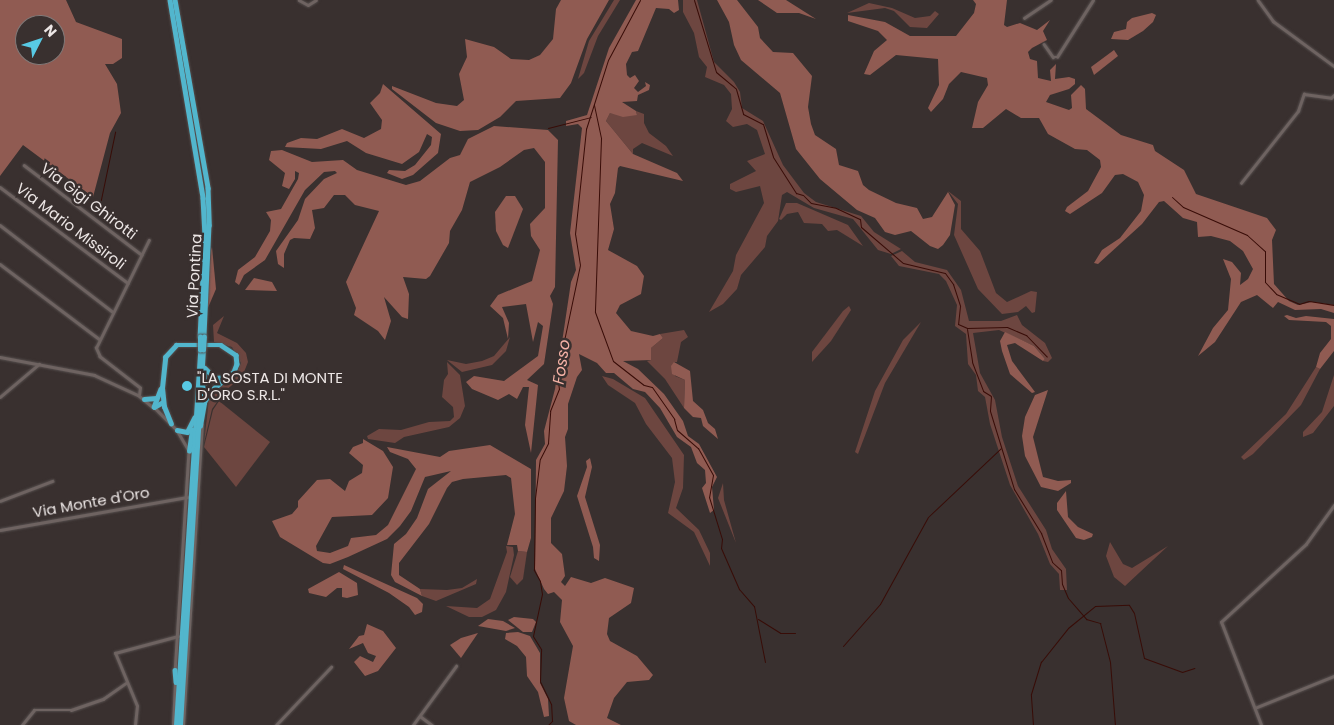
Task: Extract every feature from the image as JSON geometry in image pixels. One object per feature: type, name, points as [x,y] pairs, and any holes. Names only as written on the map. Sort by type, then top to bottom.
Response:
[{"type":"highway","name":"Via Pontina","points":[[170,0],[203,198],[205,236],[202,337]]},
{"type":"highway","name":"Via Pontina","points":[[175,0],[208,188],[209,225],[196,414],[189,554]]},
{"type":"highway","points":[[171,424],[163,402],[162,388],[166,356],[172,347],[181,343],[230,348],[237,361],[230,376],[210,391],[204,403]]},
{"type":"highway","name":"Via Pontina","points":[[189,554],[201,350]]},
{"type":"highway","points":[[197,434],[203,415],[204,403],[204,365],[201,350]]},
{"type":"highway","points":[[204,365],[215,378],[230,376]]},
{"type":"highway","points":[[154,407],[156,398],[162,388]]},
{"type":"highway","points":[[144,399],[156,398]]},
{"type":"highway","points":[[154,407],[163,402]]},
{"type":"highway","points":[[177,430],[188,431],[196,414]]},
{"type":"highway","points":[[189,451],[196,414]]},
{"type":"highway","points":[[178,725],[178,695],[189,554]]},
{"type":"highway","points":[[178,725],[189,554]]},
{"type":"highway","points":[[175,670],[178,695]]},
{"type":"street","points":[[299,0],[308,5],[316,0]]},
{"type":"street","points":[[1024,18],[1051,0]]},
{"type":"street","points":[[1044,44],[1053,57],[1057,57],[1093,0]]},
{"type":"street","points":[[1258,0],[1272,19],[1334,66]]},
{"type":"street","points":[[1241,184],[1299,110],[1304,94],[1331,98],[1334,94]]},
{"type":"street","name":"Via Gigi Ghirotti","points":[[24,165],[142,255]]},
{"type":"street","name":"Via Mario Missiroli","points":[[0,187],[128,283]]},
{"type":"street","points":[[0,225],[113,312]]},
{"type":"street","points":[[139,395],[140,388],[98,355],[96,348],[149,240]]},
{"type":"street","points":[[0,264],[99,339]]},
{"type":"street","points":[[0,357],[90,374],[139,395],[177,430],[189,451],[175,670],[178,725]]},
{"type":"street","points":[[0,397],[40,364]]},
{"type":"street","points":[[178,725],[203,415]]},
{"type":"street","points":[[0,501],[52,481]]},
{"type":"street","name":"Via Monte d'Oro","points":[[0,530],[187,497]]},
{"type":"street","points":[[1262,725],[1222,622],[1306,544],[1334,505]]},
{"type":"street","points":[[134,725],[137,707],[115,658],[116,652],[178,636]]},
{"type":"street","points":[[413,725],[456,666]]},
{"type":"street","points":[[276,725],[331,667]]},
{"type":"street","points":[[1255,708],[1334,676]]},
{"type":"street","points":[[22,725],[36,709],[67,710],[104,699],[126,683]]},
{"type":"street","points":[[420,716],[432,725]]},
{"type":"shaded area","points":[[0,0],[66,0],[76,22],[122,39],[122,58],[113,64],[105,64],[117,84],[121,113],[110,133],[93,197],[23,145],[0,176]]},
{"type":"shaded area","points":[[561,0],[609,0],[587,39],[571,83],[560,98],[516,101],[500,117],[478,130],[460,131],[436,123],[392,89],[392,86],[436,103],[457,106],[464,100],[459,74],[467,57],[465,39],[494,47],[511,59],[529,60],[540,55],[553,39],[556,9]]},
{"type":"shaded area","points":[[614,0],[620,0],[598,36],[584,73],[578,79],[589,41]]},
{"type":"shaded area","points":[[636,0],[678,0],[679,10],[674,13],[669,9],[656,8],[638,51],[632,52],[626,64],[627,75],[630,78],[635,75],[639,81],[634,88],[638,92],[646,86],[645,82],[650,85],[649,90],[638,95],[637,101],[622,102],[636,111],[637,115],[623,117],[610,113],[606,121],[633,154],[677,173],[683,181],[620,166],[618,168],[615,193],[610,204],[614,229],[608,250],[637,266],[644,276],[641,294],[620,305],[616,313],[631,331],[653,336],[660,334],[663,338],[651,348],[651,360],[623,361],[638,369],[664,394],[683,421],[688,436],[699,444],[717,477],[712,487],[714,510],[710,513],[702,488],[706,483],[705,470],[697,463],[691,447],[677,437],[660,408],[645,392],[633,389],[614,373],[606,373],[597,363],[579,354],[582,370],[577,377],[568,404],[568,429],[565,437],[567,466],[564,491],[551,518],[551,543],[562,554],[565,576],[561,582],[565,586],[571,577],[591,583],[605,578],[634,588],[631,603],[609,618],[607,634],[610,641],[637,656],[653,675],[649,680],[627,682],[614,698],[607,718],[621,725],[576,725],[569,721],[564,698],[573,646],[560,622],[562,600],[554,592],[548,594],[535,569],[536,460],[545,444],[544,431],[555,389],[571,282],[576,270],[570,233],[582,128],[578,124],[566,126],[566,121],[587,115],[609,48]]},
{"type":"shaded area","points":[[683,0],[697,0],[714,62],[734,82],[740,92],[742,108],[763,121],[783,165],[804,193],[816,202],[861,216],[874,232],[901,249],[891,254],[878,250],[853,219],[814,208],[787,192],[782,195],[778,221],[767,236],[765,247],[741,275],[737,289],[723,304],[709,312],[733,271],[736,255],[764,203],[760,186],[736,192],[730,189],[730,184],[756,171],[747,161],[765,154],[757,130],[747,124],[733,127],[726,121],[732,109],[731,94],[724,85],[705,77],[707,67],[699,57],[694,33],[683,12]]},
{"type":"shaded area","points":[[717,0],[737,0],[758,27],[760,38],[773,52],[793,53],[812,76],[808,107],[815,135],[836,149],[839,165],[858,171],[863,185],[869,190],[896,203],[917,208],[923,219],[932,217],[948,192],[955,205],[950,235],[943,245],[938,249],[930,246],[911,231],[895,235],[885,232],[875,218],[857,210],[820,179],[796,149],[780,93],[741,60],[734,45],[729,22]]},
{"type":"shaded area","points":[[758,0],[786,0],[816,19],[799,13],[777,13]]},
{"type":"shaded area","points":[[973,0],[1007,0],[1004,25],[1007,27],[1020,23],[1037,30],[1050,20],[1043,31],[1047,40],[1028,52],[1030,59],[1037,61],[1038,78],[1051,81],[1050,70],[1056,64],[1055,79],[1069,77],[1075,79],[1075,84],[1069,89],[1050,95],[1046,102],[1069,110],[1072,108],[1071,95],[1081,85],[1085,89],[1086,109],[1121,135],[1153,145],[1155,151],[1184,170],[1196,194],[1267,218],[1276,230],[1272,240],[1274,284],[1289,301],[1298,305],[1312,302],[1334,305],[1334,313],[1321,309],[1295,310],[1278,302],[1273,308],[1257,295],[1241,302],[1215,342],[1198,356],[1213,328],[1228,310],[1231,279],[1223,259],[1232,262],[1241,273],[1240,285],[1248,279],[1253,269],[1243,251],[1230,241],[1211,236],[1198,237],[1197,222],[1183,218],[1164,201],[1159,202],[1142,224],[1098,264],[1094,263],[1102,250],[1120,238],[1141,211],[1144,195],[1138,182],[1123,174],[1115,175],[1102,193],[1070,214],[1065,211],[1067,207],[1088,191],[1101,167],[1100,160],[1087,150],[1075,149],[1048,134],[1039,118],[1021,118],[1006,109],[983,128],[972,128],[978,102],[988,85],[987,78],[961,72],[949,84],[943,99],[931,112],[928,108],[939,85],[938,59],[896,55],[870,75],[864,74],[874,51],[887,40],[878,31],[848,21],[848,15],[885,22],[910,36],[956,36],[974,13],[976,4]]},
{"type":"shaded area","points":[[869,3],[892,8],[915,18],[930,16],[935,11],[939,14],[927,28],[910,27],[894,11],[885,8],[847,13]]},
{"type":"shaded area","points":[[1152,13],[1156,15],[1153,22],[1143,31],[1128,40],[1111,39],[1114,32],[1126,29],[1127,22],[1132,18]]},
{"type":"shaded area","points":[[1114,50],[1118,56],[1094,75],[1091,67]]},
{"type":"shaded area","points":[[383,84],[441,134],[438,153],[413,175],[402,179],[387,173],[389,170],[405,171],[415,165],[431,145],[432,137],[427,134],[419,152],[402,164],[366,153],[347,141],[321,149],[285,147],[287,143],[301,138],[317,139],[342,129],[364,138],[381,129],[382,120],[370,103],[380,93]]},
{"type":"shaded area","points":[[636,111],[644,114],[644,123],[649,133],[666,146],[673,156],[642,143],[633,149],[633,154],[606,121],[610,113],[637,115]]},
{"type":"shaded area","points":[[494,126],[548,130],[558,140],[555,287],[550,296],[553,304],[544,364],[527,380],[538,385],[531,453],[525,425],[529,387],[523,387],[517,399],[509,394],[498,400],[472,389],[466,382],[474,376],[504,381],[538,356],[543,326],[538,322],[533,342],[526,304],[502,307],[509,323],[508,339],[503,318],[490,306],[498,295],[532,281],[540,250],[531,236],[530,224],[545,208],[545,162],[534,148],[524,150],[500,167],[470,182],[462,210],[450,231],[449,243],[430,276],[426,279],[403,277],[409,294],[408,319],[402,317],[384,297],[391,321],[385,340],[378,331],[354,315],[356,308],[346,282],[379,211],[355,205],[345,195],[334,195],[324,208],[312,210],[315,228],[310,239],[294,238],[290,240],[284,254],[284,268],[278,264],[276,251],[298,220],[305,199],[324,179],[337,173],[335,171],[324,172],[305,190],[265,260],[244,275],[239,285],[235,282],[238,270],[255,257],[270,231],[271,220],[266,212],[281,209],[298,179],[299,173],[295,171],[295,179],[289,189],[282,186],[285,173],[269,160],[271,151],[282,150],[312,162],[343,160],[357,170],[406,185],[420,181],[450,158],[460,155],[468,139]]},
{"type":"shaded area","points":[[948,191],[961,201],[961,229],[980,251],[996,293],[1007,302],[1031,291],[1037,292],[1035,312],[1032,313],[1026,306],[1018,312],[1002,314],[978,289],[954,235],[958,204]]},
{"type":"shaded area","points":[[506,196],[515,196],[523,209],[508,248],[503,245],[496,231],[495,212]]},
{"type":"shaded area","points":[[786,203],[797,203],[848,225],[863,246],[837,230],[828,231],[822,224],[804,223],[798,212],[787,214],[781,220],[779,219]]},
{"type":"shaded area","points":[[212,247],[216,289],[207,310],[211,250]]},
{"type":"shaded area","points":[[902,251],[915,262],[947,270],[961,290],[969,321],[1001,321],[1017,315],[1022,325],[1045,343],[1052,358],[1048,362],[1043,361],[1045,359],[1034,346],[999,330],[973,333],[980,373],[995,400],[1002,437],[1018,486],[1046,530],[1052,549],[1066,569],[1067,590],[1060,590],[1059,574],[1050,564],[1038,534],[1010,485],[990,424],[985,397],[978,391],[976,375],[968,364],[966,334],[955,326],[957,305],[946,281],[939,274],[899,266],[891,256]]},
{"type":"shaded area","points":[[254,278],[272,282],[277,291],[245,290]]},
{"type":"shaded area","points":[[849,306],[851,310],[831,341],[812,362],[812,352],[843,311]]},
{"type":"shaded area","points":[[224,316],[217,333],[237,343],[246,353],[248,362],[242,377],[226,390],[212,409],[204,443],[209,398],[214,391],[235,377],[241,363],[232,347],[214,342],[213,325]]},
{"type":"shaded area","points":[[1284,316],[1296,318],[1306,316],[1334,319],[1334,351],[1320,369],[1316,367],[1320,353],[1331,339],[1331,326],[1326,322],[1289,320]]},
{"type":"shaded area","points":[[921,322],[885,383],[858,454],[855,452],[875,391],[903,340]]},
{"type":"shaded area","points":[[684,330],[688,337],[681,342],[677,362],[674,362],[675,376],[685,380],[684,408],[665,379],[647,361],[651,360],[651,348],[663,338],[660,334]]},
{"type":"shaded area","points":[[1005,332],[1034,346],[1045,359],[1043,361],[1015,343],[1007,345],[1012,361],[1035,392],[1032,393],[1010,374],[1000,341]]},
{"type":"shaded area","points":[[510,337],[506,351],[492,365],[462,372],[447,360],[466,364],[482,361],[494,356]]},
{"type":"shaded area","points":[[447,362],[460,375],[465,406],[460,418],[449,427],[404,437],[395,443],[368,439],[367,436],[379,429],[401,430],[429,422],[450,421],[454,417],[453,407],[442,397],[444,380],[448,374]]},
{"type":"shaded area","points":[[674,362],[690,371],[693,401],[703,410],[708,423],[715,429],[718,439],[703,426],[701,418],[693,417],[684,408],[685,380],[672,374],[671,366]]},
{"type":"shaded area","points":[[1316,367],[1320,369],[1301,405],[1253,454],[1244,460],[1241,457],[1286,414]]},
{"type":"shaded area","points":[[1334,375],[1334,406],[1313,433],[1303,437],[1303,432],[1322,412]]},
{"type":"shaded area","points":[[602,376],[613,379],[645,398],[684,455],[683,488],[676,508],[699,530],[710,553],[710,566],[694,532],[668,513],[675,482],[672,458],[646,424],[635,403],[608,385]]},
{"type":"shaded area","points":[[1048,390],[1033,437],[1043,477],[1058,481],[1071,480],[1071,483],[1058,491],[1041,487],[1025,456],[1022,436],[1025,417],[1035,395]]},
{"type":"shaded area","points":[[219,401],[270,442],[236,487],[204,447],[213,410]]},
{"type":"shaded area","points":[[363,439],[383,451],[393,467],[388,498],[372,515],[332,517],[316,546],[317,551],[330,553],[348,546],[351,538],[376,535],[388,525],[416,469],[408,459],[390,452],[387,447],[440,457],[449,451],[490,445],[531,469],[531,538],[527,552],[518,551],[517,545],[507,545],[515,514],[511,478],[506,475],[463,479],[452,482],[447,488],[429,524],[399,563],[399,575],[420,589],[422,596],[395,582],[391,575],[394,544],[406,534],[417,518],[428,489],[451,471],[425,477],[411,511],[387,539],[330,564],[323,563],[280,537],[272,521],[292,514],[298,507],[298,501],[317,480],[330,479],[345,491],[349,481],[362,473],[363,465],[349,453],[353,447],[363,443]]},
{"type":"shaded area","points":[[590,458],[592,467],[585,497],[600,545],[599,561],[594,558],[593,547],[577,496],[587,467],[586,461]]},
{"type":"shaded area","points":[[723,483],[724,500],[736,543],[718,498]]},
{"type":"shaded area","points":[[1066,491],[1068,517],[1078,527],[1093,534],[1092,537],[1084,540],[1076,538],[1057,510],[1057,503]]},
{"type":"shaded area","points":[[1110,542],[1123,564],[1132,568],[1168,546],[1125,586],[1114,577],[1106,556]]},
{"type":"shaded area","points":[[506,546],[513,547],[514,555],[506,592],[496,610],[482,617],[469,617],[446,606],[477,608],[490,599],[507,552]]},
{"type":"shaded area","points":[[518,551],[527,552],[523,579],[517,585],[510,577]]},
{"type":"shaded area","points":[[344,565],[417,598],[423,604],[422,612],[415,615],[409,607],[389,593],[343,569]]},
{"type":"shaded area","points":[[339,572],[357,583],[358,595],[347,598],[342,597],[342,588],[337,588],[326,597],[309,593],[308,589]]},
{"type":"shaded area","points":[[477,579],[476,584],[436,601],[422,596],[420,589],[447,590],[462,588]]},
{"type":"shaded area","points":[[514,617],[533,619],[536,622],[532,632],[523,632],[508,620]]},
{"type":"shaded area","points":[[488,619],[503,621],[515,628],[506,631],[478,626]]},
{"type":"shaded area","points":[[367,624],[383,631],[396,648],[378,671],[365,676],[354,662],[360,656],[373,662],[376,656],[368,653],[363,643],[349,649],[359,636],[364,635]]},
{"type":"shaded area","points":[[518,632],[530,636],[540,653],[540,683],[548,699],[549,716],[544,717],[538,692],[527,676],[526,657],[517,646],[505,639],[506,633]]},
{"type":"shaded area","points":[[478,633],[461,658],[450,645],[461,638]]},
{"type":"waterway","name":"Fosso","points":[[548,725],[552,721],[551,704],[540,681],[541,649],[533,636],[542,594],[540,581],[534,570],[535,498],[540,459],[548,443],[550,411],[559,389],[557,374],[580,265],[575,234],[586,129],[608,60],[640,0]]},
{"type":"waterway","name":"Fosso","points":[[694,0],[716,72],[736,89],[743,114],[763,124],[773,157],[796,193],[803,195],[811,203],[836,208],[860,219],[861,227],[903,263],[945,273],[953,284],[960,306],[958,324],[967,328]]},
{"type":"waterway","points":[[594,105],[601,138],[595,312],[613,361],[644,385],[652,387],[674,419],[677,430],[698,448],[713,475],[709,497],[722,539],[721,548],[739,589],[754,606],[765,662]]},
{"type":"waterway","points":[[548,128],[591,117]]},
{"type":"waterway","points":[[100,204],[115,132]]},
{"type":"waterway","points":[[1172,197],[1183,207],[1247,235],[1265,251],[1265,282],[1276,294],[1299,304],[1309,301],[1334,305]]},
{"type":"waterway","points":[[967,328],[1007,327],[1026,335],[1047,357]]},
{"type":"waterway","points":[[967,329],[972,362],[983,391],[991,396],[990,411],[1014,489],[1041,533],[1052,562],[1061,570],[1062,584],[1068,598],[1086,619],[1100,623],[1110,662],[1115,725]]},
{"type":"waterway","points":[[843,646],[880,604],[928,517],[1001,448]]},
{"type":"waterway","points":[[1033,725],[1031,694],[1041,662],[1068,628],[1095,606],[1129,605],[1134,613],[1144,658],[1182,672],[1194,668]]},
{"type":"waterway","points":[[758,619],[780,633],[795,633]]},
{"type":"place","name":"\"LA SOSTA DI MONTE D'ORO S.R.L.\"","points":[[187,386]]}]
